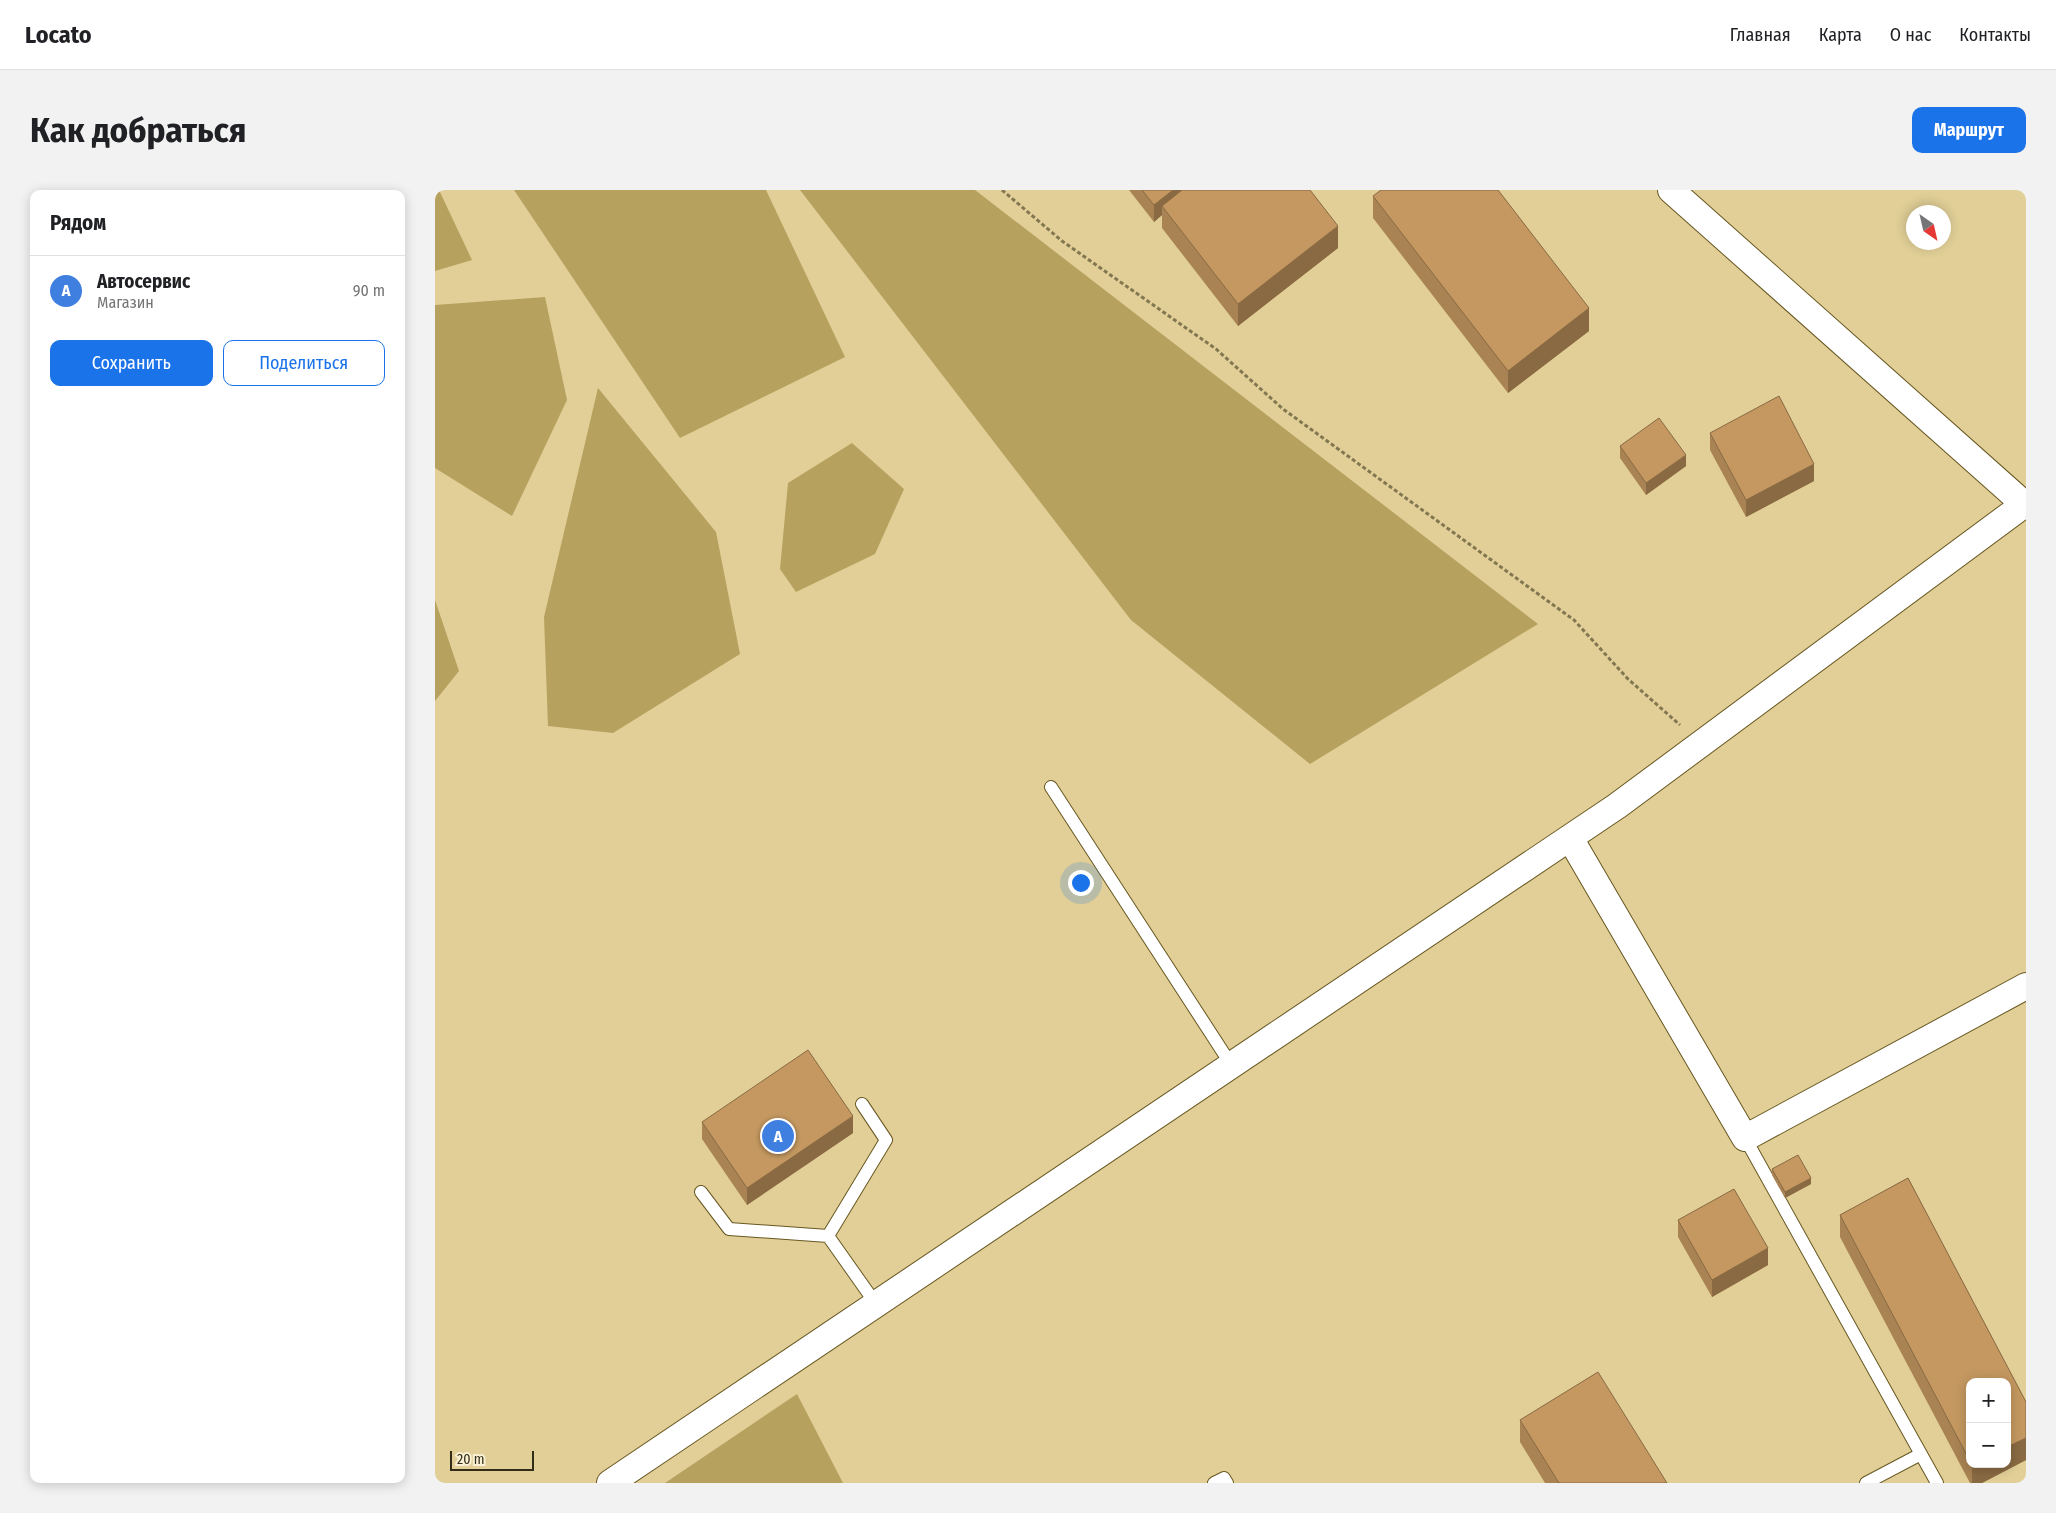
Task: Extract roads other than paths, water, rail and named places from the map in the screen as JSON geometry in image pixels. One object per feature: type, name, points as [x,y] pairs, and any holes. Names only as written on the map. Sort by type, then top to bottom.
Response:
[{"type":"street","points":[[610,1483],[1570,838],[1701,744],[2025,504],[1671,190]]},
{"type":"street","points":[[1570,838],[1745,1138],[2026,986]]},
{"type":"lane","points":[[1051,787],[1232,1066]]},
{"type":"lane","points":[[828,1236],[886,1140],[862,1104]]},
{"type":"lane","points":[[1745,1138],[1937,1483]]},
{"type":"lane","points":[[701,1192],[729,1229],[828,1236]]},
{"type":"lane","points":[[828,1236],[876,1304]]},
{"type":"lane","points":[[1866,1483],[1921,1454]]},
{"type":"lane","points":[[1214,1483],[1224,1478],[1227,1483]]},
{"type":"place","name":"Автосервис","points":[[778,1136]]}]
